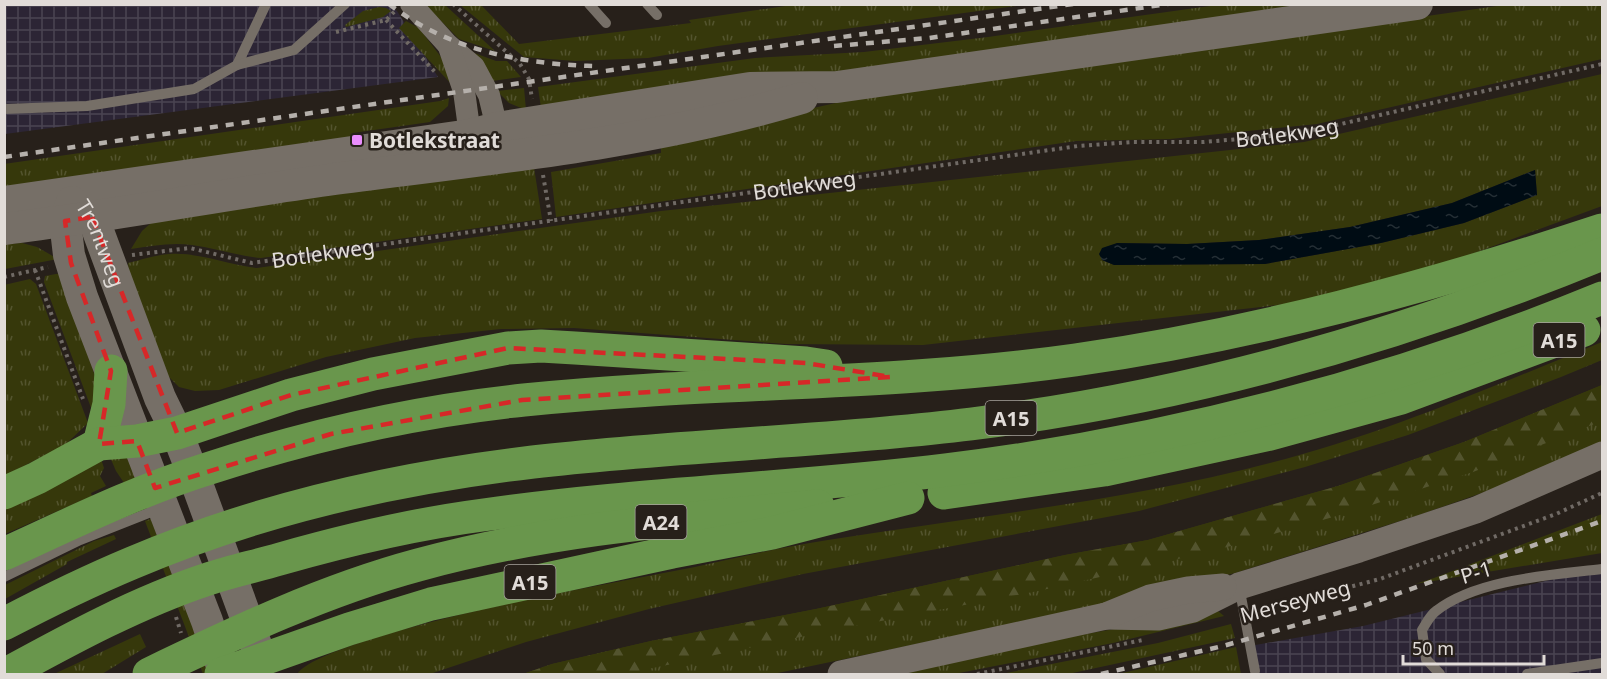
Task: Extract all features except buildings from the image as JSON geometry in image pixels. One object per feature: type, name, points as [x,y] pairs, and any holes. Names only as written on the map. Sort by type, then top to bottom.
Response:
[{"type":"highway","name":"A15","points":[[4,554],[105,507],[210,467],[378,424],[522,400],[980,371],[1073,361],[1207,339],[1306,317],[1408,291],[1602,230]]},
{"type":"highway","name":"A15","points":[[4,624],[130,563],[195,538],[323,500],[400,483],[524,463],[960,425],[1031,415],[1152,393],[1334,349],[1461,309],[1602,254]]},
{"type":"highway","name":"A15","points":[[6,675],[160,610],[208,579],[388,532],[482,515],[586,502],[813,484],[949,470],[1166,434],[1300,401],[1394,374],[1459,353],[1602,298]]},
{"type":"highway","name":"A15","points":[[223,674],[265,668],[349,629],[431,604],[772,533],[908,498],[1104,470],[1270,434],[1401,398],[1602,323]]},
{"type":"highway","name":"A15","points":[[4,493],[99,444],[137,441],[177,433],[291,395],[332,384],[508,348],[541,346],[795,362],[891,377]]},
{"type":"highway","points":[[99,444],[109,404],[111,371]]},
{"type":"highway","name":"A24","points":[[158,670],[303,604],[417,565],[510,544],[621,527],[908,498]]},
{"type":"main road","points":[[4,202],[483,131],[750,88],[837,87],[1417,4]]},
{"type":"main road","points":[[4,229],[646,136],[752,113],[837,87]]},
{"type":"main road","name":"Trentweg","points":[[75,192],[79,219],[71,263],[207,621],[223,674]]},
{"type":"main road","name":"Trentweg","points":[[79,219],[108,258],[160,398],[177,433],[265,668]]},
{"type":"street","points":[[411,4],[448,45],[474,67],[489,95],[483,131],[488,160]]},
{"type":"street","name":"Merseyweg","points":[[841,675],[1106,616],[1150,598],[1188,590],[1239,586],[1476,510],[1602,455]]},
{"type":"lane","points":[[237,65],[266,4]]},
{"type":"lane","points":[[4,109],[87,106],[194,88],[237,65],[294,50],[345,4]]},
{"type":"lane","points":[[589,4],[606,23]]},
{"type":"lane","points":[[648,4],[657,15]]},
{"type":"lane","points":[[4,577],[80,540],[162,507]]},
{"type":"lane","name":"P-1","points":[[1440,675],[1426,659],[1422,630],[1434,612],[1466,594],[1525,579],[1602,569]]},
{"type":"lane","points":[[1239,586],[1255,671]]},
{"type":"lane","points":[[1527,675],[1602,663]]},
{"type":"path","points":[[308,36],[342,31],[386,20],[403,4]]},
{"type":"path","points":[[386,20],[439,76]]},
{"type":"path","name":"Botlekweg","points":[[108,258],[190,248],[252,263],[1078,146],[1132,142],[1204,142],[1263,137],[1319,129],[1602,64]]},
{"type":"path","points":[[4,277],[71,263]]},
{"type":"path","points":[[35,270],[84,403]]},
{"type":"path","name":"Merseyweg","points":[[1244,614],[1380,579],[1556,514],[1602,493]]},
{"type":"path","points":[[160,610],[183,638]]},
{"type":"path","points":[[977,675],[1144,640]]},
{"type":"highlighted area","points":[[92,217],[177,433],[291,395],[508,348],[806,363],[891,377],[522,400],[331,434],[155,488],[137,441],[99,444],[111,371],[71,263],[65,221]]},
{"type":"shaded area","points":[[4,5],[390,5],[397,11],[438,77],[5,134]]},
{"type":"shaded area","points":[[1602,567],[1602,674],[1256,674],[1250,646],[1363,626]]},
{"type":"green space","points":[[799,4],[1023,5],[718,46],[648,58],[575,61],[524,57],[460,5],[481,5],[519,44],[691,23],[689,20]]},
{"type":"green space","points":[[425,5],[445,5],[495,51],[459,39]]},
{"type":"green space","points":[[1217,5],[1338,5],[833,77],[541,108],[538,87],[755,58],[864,52]]},
{"type":"green space","points":[[1504,5],[1602,5],[1602,59],[1317,124],[1170,139],[1076,141],[556,217],[551,172],[661,153],[661,148],[692,135],[867,96]]},
{"type":"green space","points":[[379,7],[391,11],[383,17],[346,27],[345,25],[363,11]]},
{"type":"green space","points":[[406,21],[419,28],[450,69],[454,87],[399,28]]},
{"type":"green space","points":[[469,51],[496,61],[507,61],[521,77],[492,81]]},
{"type":"green space","points":[[1602,74],[1602,206],[1453,261],[1313,301],[923,345],[786,344],[574,328],[501,329],[415,338],[326,357],[219,390],[195,391],[179,387],[163,371],[129,275],[128,263],[153,256],[191,255],[257,268],[661,211],[1304,142]],"holes":[[[1535,170],[1537,195],[1464,223],[1381,243],[1265,264],[1114,265],[1102,260],[1117,243],[1187,244],[1259,240],[1350,227],[1452,203]]]},
{"type":"green space","points":[[524,88],[526,110],[509,103],[497,91]]},
{"type":"green space","points":[[449,98],[448,106],[430,122],[353,133],[353,138],[5,195],[4,164]]},
{"type":"green space","points":[[533,161],[542,219],[261,258],[184,244],[131,249],[142,231],[151,223]]},
{"type":"green space","points":[[22,243],[37,247],[58,259],[5,269],[5,244]]},
{"type":"green space","points":[[67,272],[96,381],[93,413],[44,282],[45,276]]},
{"type":"green space","points":[[30,279],[36,284],[88,423],[65,445],[4,476],[4,285]]},
{"type":"green space","points":[[1602,342],[1602,360],[1408,435],[1305,467],[1139,511],[803,574],[649,609],[526,642],[430,674],[297,674],[313,662],[377,637],[531,599],[794,546],[1161,488],[1270,463],[1397,424]]},
{"type":"green space","points":[[1602,385],[1602,446],[1510,483],[1419,515],[1235,573],[1131,599],[773,674],[523,674],[552,664],[651,641],[816,609],[1065,555],[1148,540],[1338,486],[1464,442]]},
{"type":"green space","points":[[1602,385],[1602,421],[1473,472],[1347,513],[1231,546],[1038,591],[834,630],[624,674],[523,674],[552,664],[651,641],[816,609],[1065,555],[1148,540],[1338,486],[1464,442]]},
{"type":"green space","points":[[110,457],[136,457],[137,502],[116,471]]},
{"type":"green space","points":[[101,459],[104,468],[100,476],[106,486],[91,493],[92,496],[5,534],[4,501]]},
{"type":"green space","points":[[1602,514],[1602,553],[1415,584],[1434,578]]},
{"type":"green space","points":[[158,516],[211,670],[203,674],[145,521]]},
{"type":"green space","points":[[114,535],[116,539],[67,562],[5,599],[5,585],[94,541]]},
{"type":"green space","points":[[1218,611],[1224,616],[1113,643],[954,674],[899,674],[1028,644]]},
{"type":"green space","points":[[1231,624],[1235,638],[1068,674],[1001,674],[1158,643]]},
{"type":"green space","points":[[140,634],[146,647],[102,674],[54,674]]},
{"type":"green space","points":[[1236,647],[1241,674],[1118,674]]},
{"type":"water","points":[[1535,170],[1537,195],[1464,223],[1381,243],[1265,264],[1114,265],[1102,260],[1099,254],[1102,248],[1117,243],[1187,244],[1259,240],[1350,227],[1452,203]]},
{"type":"railway","points":[[389,4],[436,33],[486,52],[539,62],[594,66]]},
{"type":"railway","points":[[4,157],[1073,4]]},
{"type":"railway","points":[[834,46],[929,38],[1168,4]]},
{"type":"railway","points":[[1101,674],[1223,646],[1366,605],[1602,521]]},
{"type":"place","name":"Botlekstraat","points":[[357,140]]}]
